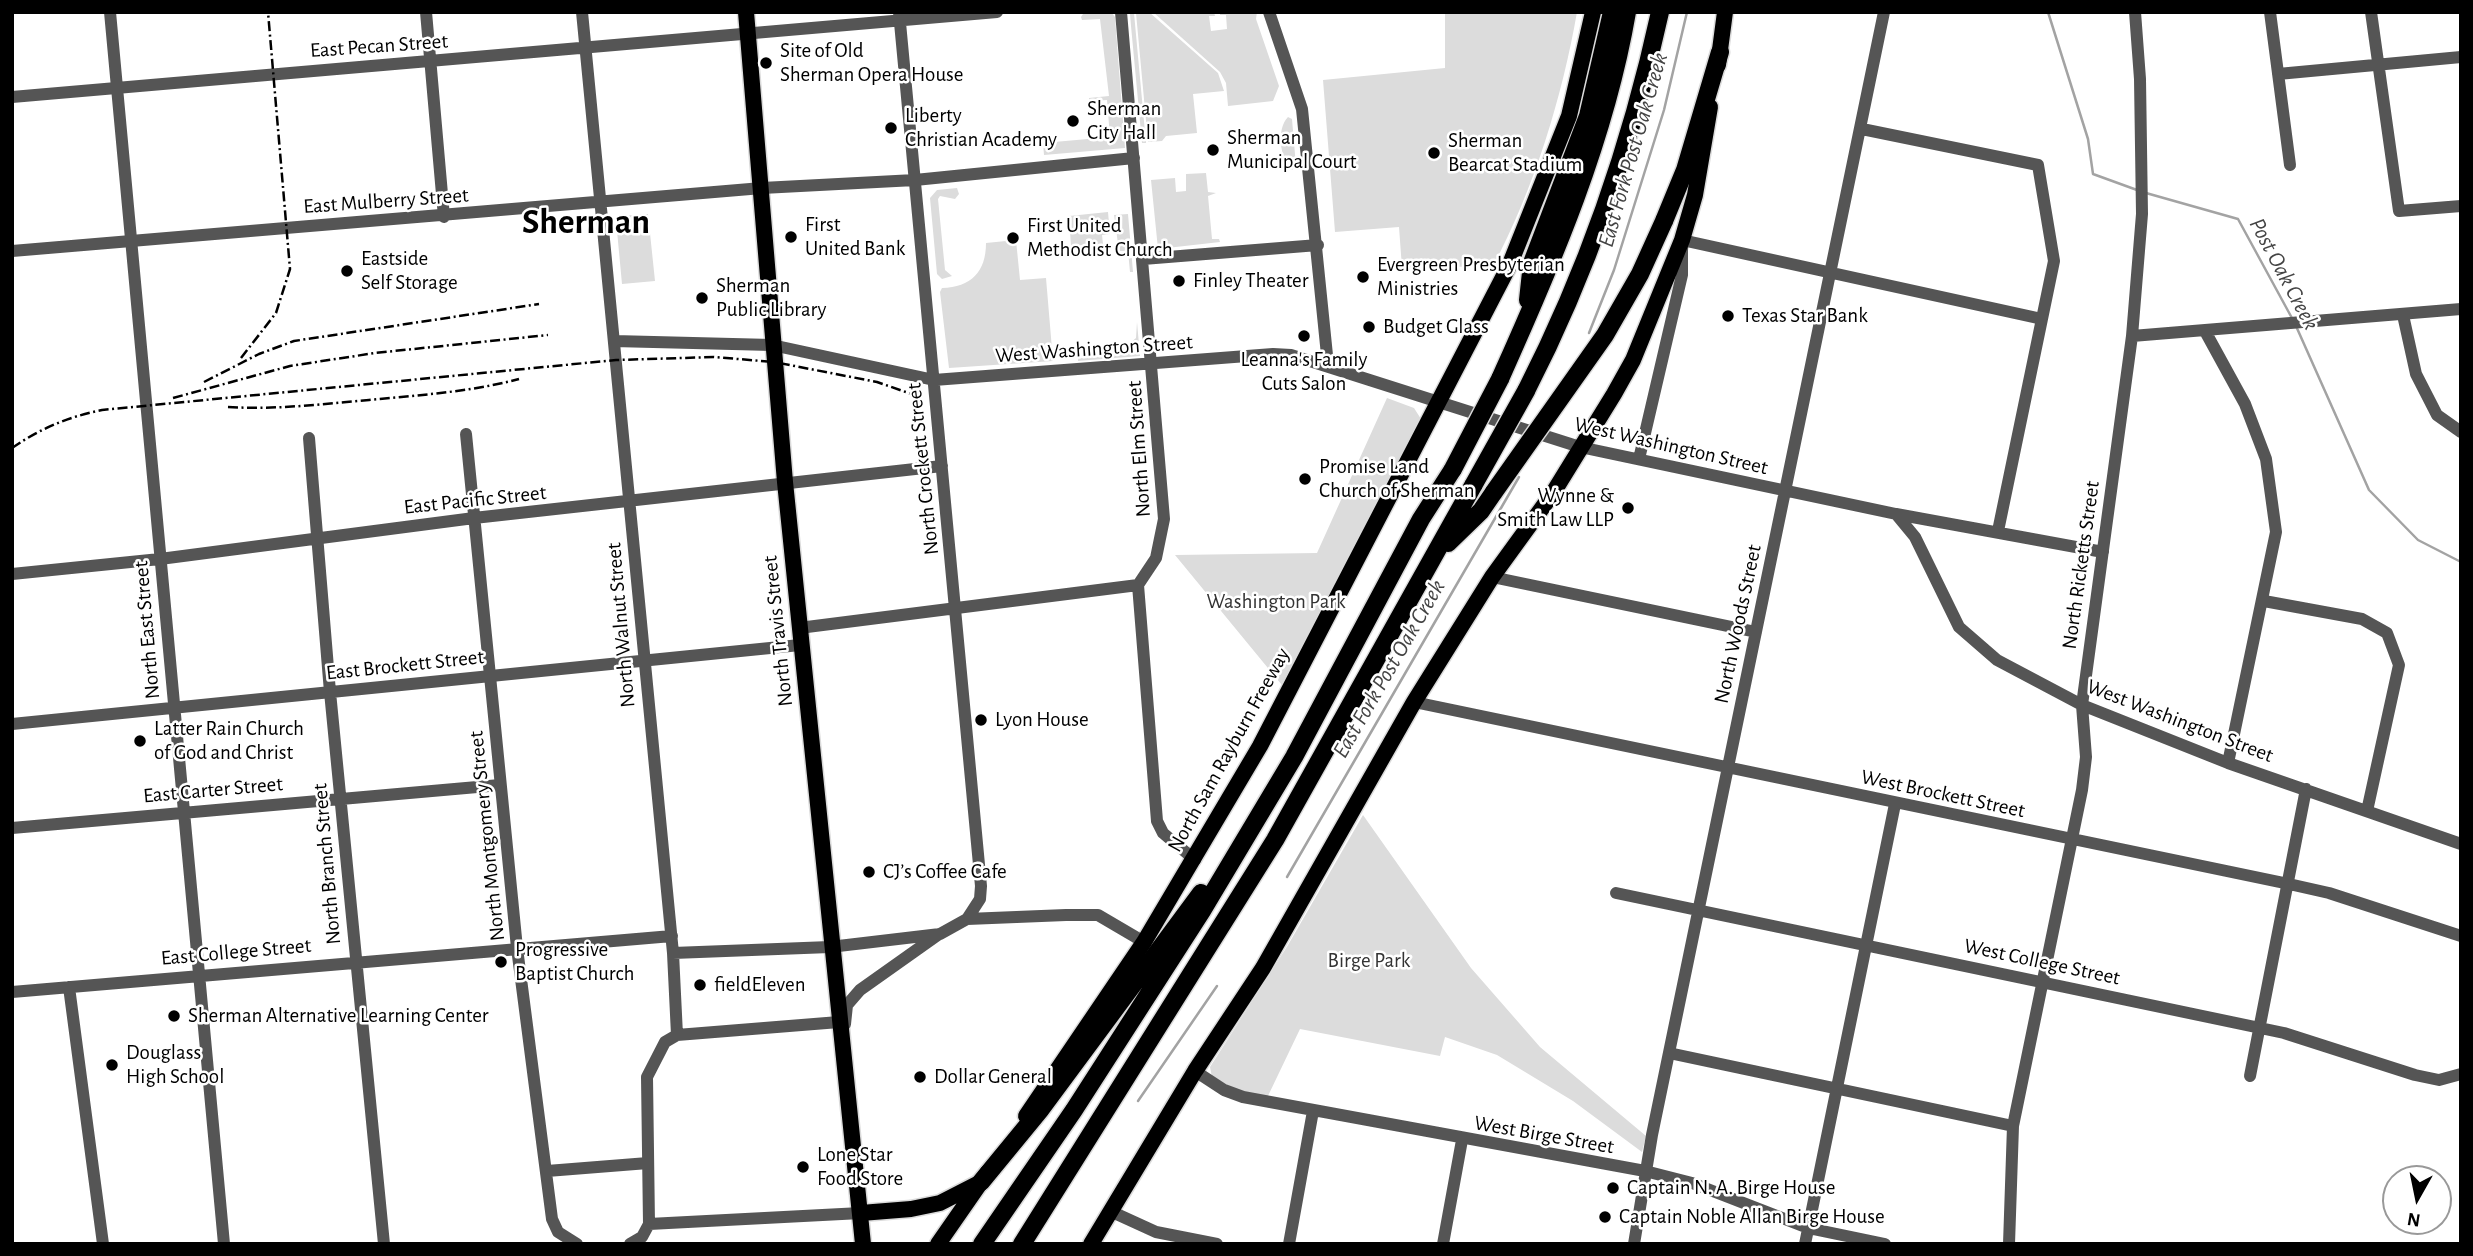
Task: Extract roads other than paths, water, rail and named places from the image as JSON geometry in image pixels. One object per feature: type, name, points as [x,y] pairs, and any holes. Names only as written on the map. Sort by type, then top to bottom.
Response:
[{"type":"highway","points":[[1525,321],[1532,263],[1588,116],[1612,12]]},
{"type":"highway","points":[[982,1244],[1074,1110],[1258,817],[1315,720],[1421,519],[1453,469],[1500,379],[1586,166],[1612,87],[1628,12]]},
{"type":"highway","points":[[1022,1244],[1275,839],[1526,391],[1558,328],[1610,198],[1643,91],[1660,12]]},
{"type":"highway","points":[[1435,555],[1482,511],[1605,335],[1640,274],[1664,221],[1706,102],[1720,51]]},
{"type":"highway","points":[[981,1182],[1041,1109],[1258,817]]},
{"type":"main road","name":"North Travis Street","points":[[746,12],[762,188],[772,345],[800,645],[863,1244]]},
{"type":"main road","name":"North Sam Rayburn Freeway","points":[[938,1244],[1144,942],[1195,860],[1260,746],[1510,264],[1569,116],[1593,12]]},
{"type":"main road","points":[[1091,1244],[1195,1071],[1263,968],[1414,702],[1492,577],[1552,493],[1633,360],[1682,240],[1695,195],[1725,12]]},
{"type":"main road","points":[[860,1213],[911,1209],[940,1203],[981,1182]]},
{"type":"street","name":"North East Street","points":[[110,12],[224,1244]]},
{"type":"street","points":[[426,12],[444,217]]},
{"type":"street","name":"North Walnut Street","points":[[582,12],[643,662],[672,936],[677,1035]]},
{"type":"street","name":"East Pecan Street","points":[[12,97],[431,62],[900,17],[997,12]]},
{"type":"street","name":"North Elm Street","points":[[1121,12],[1164,519],[1156,558],[1138,585]]},
{"type":"street","points":[[1269,12],[1302,109],[1318,245],[1328,365]]},
{"type":"street","name":"North Woods Street","points":[[1634,1244],[1645,1171],[1884,12]]},
{"type":"street","name":"North Ricketts Street","points":[[2009,1244],[2013,1126],[2086,757],[2082,705],[2132,336],[2142,214],[2140,79],[2135,12]]},
{"type":"street","points":[[2270,12],[2290,165]]},
{"type":"street","points":[[2371,12],[2399,211],[2461,206]]},
{"type":"street","name":"North Crockett Street","points":[[900,17],[981,886],[980,899],[967,919]]},
{"type":"street","points":[[2278,74],[2461,57]]},
{"type":"street","points":[[1862,128],[2038,165],[2054,261],[1998,531]]},
{"type":"street","name":"East Mulberry Street","points":[[12,251],[444,217],[762,188],[915,180],[1135,158]]},
{"type":"street","points":[[1639,459],[1682,275],[1682,240],[2042,319]]},
{"type":"street","points":[[1143,258],[1318,245]]},
{"type":"street","points":[[2132,336],[2461,309]]},
{"type":"street","points":[[2403,314],[2416,374],[2437,415],[2461,432]]},
{"type":"street","points":[[2205,331],[2245,404],[2266,459],[2276,532],[2264,601],[2228,763]]},
{"type":"street","name":"West Washington Street","points":[[614,341],[772,345],[934,380],[1273,354],[1328,365],[1437,403],[1581,446],[1896,514],[1915,537],[1959,627],[1997,660],[2082,705],[2228,763],[2461,844]]},
{"type":"street","name":"North Montgomery Street","points":[[466,435],[517,948],[552,1219],[558,1232],[577,1244]]},
{"type":"street","name":"North Branch Street","points":[[309,438],[330,692],[384,1244]]},
{"type":"street","name":"East Pacific Street","points":[[12,574],[160,559],[474,518],[629,503],[785,482],[942,466]]},
{"type":"street","points":[[1896,514],[2103,552]]},
{"type":"street","points":[[1492,577],[1756,632]]},
{"type":"street","points":[[799,628],[1138,585],[1157,821],[1163,833],[1195,860]]},
{"type":"street","points":[[2264,601],[2362,619],[2387,633],[2399,665],[2367,811]]},
{"type":"street","name":"East Brockett Street","points":[[12,724],[800,645]]},
{"type":"street","name":"West Brockett Street","points":[[1414,702],[2289,884],[2329,893],[2461,936]]},
{"type":"street","name":"East Carter Street","points":[[12,828],[500,785]]},
{"type":"street","points":[[2250,1076],[2306,789]]},
{"type":"street","points":[[1805,1244],[1895,804]]},
{"type":"street","name":"West College Street","points":[[1616,893],[2260,1028],[2352,1052],[2416,1075],[2439,1080],[2459,1076]]},
{"type":"street","points":[[842,1049],[847,1005],[860,990],[940,934],[967,919],[1098,915],[1144,942]]},
{"type":"street","points":[[673,953],[830,947],[940,934]]},
{"type":"street","name":"East College Street","points":[[12,992],[199,974],[672,936]]},
{"type":"street","points":[[69,986],[103,1244]]},
{"type":"street","points":[[630,1244],[642,1237],[649,1224],[647,1077],[665,1042],[677,1035],[839,1023]]},
{"type":"street","points":[[1669,1053],[2013,1126]]},
{"type":"street","name":"West Birge Street","points":[[1195,1071],[1224,1090],[1243,1097],[1462,1140],[1645,1171],[1692,1183],[1808,1228],[1885,1244]]},
{"type":"street","points":[[1289,1244],[1312,1111]]},
{"type":"street","points":[[1443,1244],[1462,1140]]},
{"type":"street","points":[[547,1171],[648,1163]]},
{"type":"street","points":[[1110,1211],[1156,1231],[1217,1244]]},
{"type":"street","points":[[649,1224],[860,1213]]},
{"type":"waterway","name":"East Fork Post Oak Creek","points":[[1589,333],[1614,270],[1664,110],[1687,12]]},
{"type":"waterway","name":"Post Oak Creek","points":[[2048,12],[2088,139],[2093,174],[2137,190]]},
{"type":"waterway","name":"Post Oak Creek","points":[[2146,193],[2238,219],[2293,320]]},
{"type":"waterway","name":"Post Oak Creek","points":[[2296,326],[2369,490],[2418,540],[2461,562]]},
{"type":"waterway","name":"East Fork Post Oak Creek","points":[[1287,877],[1519,477]]},
{"type":"waterway","name":"East Fork Post Oak Creek","points":[[1138,1101],[1217,986]]},
{"type":"railway","points":[[241,358],[276,313],[290,269],[268,12]]},
{"type":"railway","points":[[204,382],[259,354],[294,341],[539,304]]},
{"type":"railway","points":[[173,398],[290,366],[375,353],[548,335]]},
{"type":"railway","points":[[12,448],[55,424],[102,410],[616,360],[714,357],[774,362],[877,382],[920,397]]},
{"type":"railway","points":[[228,407],[298,406],[407,396],[463,390],[519,379]]},
{"type":"place","name":"Site of Old Sherman Opera House","points":[[766,63]]},
{"type":"place","name":"Sherman City Hall","points":[[1073,121]]},
{"type":"place","name":"Liberty Christian Academy","points":[[891,128]]},
{"type":"place","name":"Sherman Municipal Court","points":[[1213,150]]},
{"type":"place","name":"Sherman Bearcat Stadium","points":[[1434,153]]},
{"type":"place","name":"First United Bank","points":[[791,237]]},
{"type":"place","name":"First United Methodist Church","points":[[1013,238]]},
{"type":"place","name":"Eastside Self Storage","points":[[347,271]]},
{"type":"place","name":"Evergreen Presbyterian Ministries","points":[[1363,277]]},
{"type":"place","name":"Finley Theater","points":[[1179,281]]},
{"type":"place","name":"Sherman Public Library","points":[[702,298]]},
{"type":"place","name":"Texas Star Bank","points":[[1728,316]]},
{"type":"place","name":"Budget Glass","points":[[1369,327]]},
{"type":"place","name":"Leanna's Family Cuts Salon","points":[[1304,336]]},
{"type":"place","name":"Promise Land Church of Sherman","points":[[1305,479]]},
{"type":"place","name":"Wynne & Smith Law LLP","points":[[1628,508]]},
{"type":"place","name":"Lyon House","points":[[981,720]]},
{"type":"place","name":"Latter Rain Church of God and Christ","points":[[140,741]]},
{"type":"place","name":"CJ’s Coffee Cafe","points":[[869,872]]},
{"type":"place","name":"Progressive Baptist Church","points":[[501,962]]},
{"type":"place","name":"fieldEleven","points":[[700,985]]},
{"type":"place","name":"Sherman Alternative Learning Center","points":[[174,1016]]},
{"type":"place","name":"Douglass High School","points":[[112,1065]]},
{"type":"place","name":"Dollar General","points":[[920,1077]]},
{"type":"place","name":"Lone Star Food Store","points":[[803,1167]]},
{"type":"place","name":"Captain N. A. Birge House","points":[[1613,1188]]},
{"type":"place","name":"Captain Noble Allan Birge House","points":[[1605,1217]]},
{"type":"district","name":"Sherman","points":[[586,222]]},
{"type":"park label","name":"Washington Park","points":[[1276,602]]},
{"type":"park label","name":"Birge Park","points":[[1369,961]]}]
